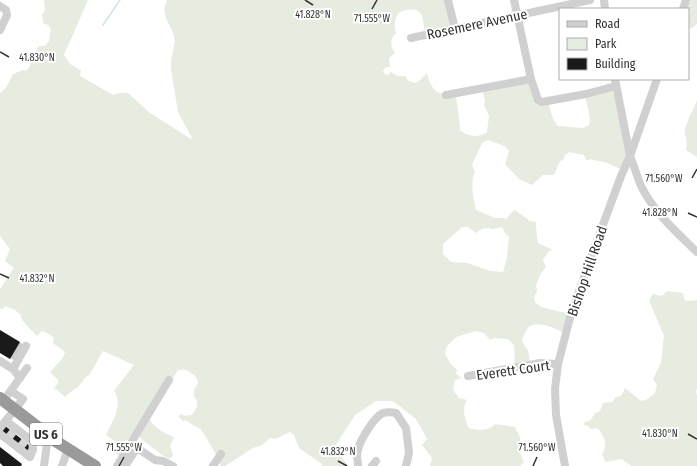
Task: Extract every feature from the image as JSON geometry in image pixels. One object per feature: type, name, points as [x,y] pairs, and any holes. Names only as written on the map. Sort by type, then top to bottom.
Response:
[{"type":"highway","name":"US 6","points":[[5,396],[15,409],[41,430],[93,466]]},
{"type":"street","points":[[448,0],[455,29]]},
{"type":"street","points":[[514,0],[531,79],[538,100],[542,102],[586,94],[615,82],[630,156],[642,186],[656,210],[671,228],[697,252]]},
{"type":"street","name":"Rosemere Avenue","points":[[411,38],[590,0]]},
{"type":"street","points":[[0,6],[6,10],[7,16],[0,30]]},
{"type":"street","points":[[446,95],[531,79]]},
{"type":"street","name":"Bishop Hill Road","points":[[565,466],[556,415],[555,390],[558,364],[571,314],[658,80]]},
{"type":"street","points":[[13,369],[26,346]]},
{"type":"street","points":[[0,361],[13,369],[20,378]]},
{"type":"street","name":"Everett Court","points":[[468,376],[540,363],[558,364]]},
{"type":"street","points":[[5,396],[27,368]]},
{"type":"street","points":[[117,466],[170,380]]},
{"type":"street","points":[[0,428],[15,409]]},
{"type":"street","points":[[358,466],[358,450],[362,439],[382,414],[388,412],[396,413],[406,428],[409,453],[406,466]]},
{"type":"street","points":[[6,421],[11,434],[25,443]]},
{"type":"street","points":[[25,443],[41,430]]},
{"type":"street","points":[[0,434],[11,434],[25,443]]},
{"type":"street","points":[[44,466],[47,443],[51,437]]},
{"type":"street","points":[[125,466],[137,448],[153,463],[163,461],[173,466]]},
{"type":"street","points":[[62,466],[68,449]]},
{"type":"street","points":[[213,466],[221,454]]},
{"type":"green space","points":[[44,0],[88,0],[64,55],[70,64],[81,70],[80,76],[113,95],[118,93],[128,93],[150,113],[191,139],[192,138],[178,112],[171,69],[175,41],[164,9],[167,0],[448,0],[454,27],[425,33],[421,14],[417,10],[403,11],[398,14],[395,23],[396,33],[391,42],[395,53],[389,58],[390,67],[386,67],[383,71],[384,74],[388,75],[391,72],[397,76],[405,76],[409,81],[416,83],[427,73],[430,83],[435,90],[443,94],[455,95],[460,130],[473,136],[487,132],[489,116],[484,105],[485,101],[482,89],[530,79],[537,100],[548,102],[553,119],[558,126],[583,128],[589,125],[590,119],[585,95],[615,87],[628,147],[623,170],[607,163],[590,159],[587,161],[584,155],[569,152],[565,155],[563,160],[560,161],[554,175],[543,175],[532,185],[519,179],[505,164],[509,151],[505,146],[488,140],[482,143],[472,165],[475,171],[472,186],[476,210],[495,218],[506,219],[515,210],[530,221],[536,222],[538,243],[553,250],[549,251],[543,260],[546,267],[541,273],[536,285],[537,291],[534,297],[535,302],[541,307],[570,314],[565,333],[540,324],[535,324],[527,329],[522,341],[528,350],[530,364],[515,364],[514,345],[508,339],[494,338],[490,340],[484,333],[476,331],[456,337],[447,346],[445,354],[450,363],[457,370],[456,374],[462,378],[455,380],[453,390],[459,398],[467,400],[464,407],[464,414],[469,428],[479,430],[486,429],[495,424],[515,427],[520,437],[520,448],[524,462],[520,466],[430,466],[432,458],[422,445],[427,439],[416,419],[393,401],[376,401],[355,415],[334,448],[349,466],[322,466],[322,464],[299,448],[294,435],[290,432],[275,439],[270,438],[262,445],[253,448],[225,466],[221,466],[212,447],[200,429],[186,420],[183,421],[179,417],[180,414],[185,416],[192,415],[197,407],[194,392],[198,380],[196,377],[183,369],[178,370],[148,417],[152,424],[166,434],[174,437],[170,446],[173,455],[170,459],[141,439],[139,435],[133,433],[126,441],[129,445],[121,457],[111,450],[115,441],[106,435],[114,419],[118,402],[114,391],[134,365],[103,351],[90,374],[78,387],[65,397],[56,389],[53,390],[58,383],[58,380],[50,372],[63,358],[65,352],[53,343],[54,338],[49,334],[42,331],[37,336],[22,320],[21,315],[15,310],[5,306],[2,309],[0,308],[0,289],[14,268],[5,261],[10,249],[0,236],[0,93],[6,88],[13,74],[23,70],[26,71],[29,68],[39,46],[45,46],[49,41],[51,29],[48,25],[43,23],[42,14],[44,13]],"holes":[[[462,227],[468,227],[476,233],[484,228],[493,229],[502,227],[504,232],[509,237],[507,258],[503,272],[491,271],[467,263],[451,262],[443,254],[443,244]]]},
{"type":"green space","points":[[685,0],[697,0],[697,24],[692,28],[689,29],[689,8],[682,8]]},
{"type":"green space","points":[[697,101],[697,157],[686,150],[687,144],[685,129]]},
{"type":"green space","points":[[667,291],[683,293],[684,299],[687,301],[697,300],[697,466],[632,466],[621,459],[606,462],[602,455],[605,448],[604,437],[597,428],[591,429],[587,425],[583,425],[585,422],[591,420],[594,414],[600,411],[603,403],[612,402],[616,397],[622,394],[625,388],[641,401],[646,400],[655,393],[657,385],[653,379],[661,363],[664,336],[649,300],[653,294],[662,296]]},
{"type":"building","points":[[0,330],[20,342],[10,359],[0,353]]},
{"type":"building","points":[[4,425],[30,446],[27,451],[1,430]]},
{"type":"building","points":[[0,447],[22,464],[21,466],[3,466],[0,463]]},
{"type":"waterway","points":[[103,25],[120,0]]},
{"type":"tunnel","points":[[9,437],[13,432]]},
{"type":"tunnel","points":[[21,446],[25,441]]}]
